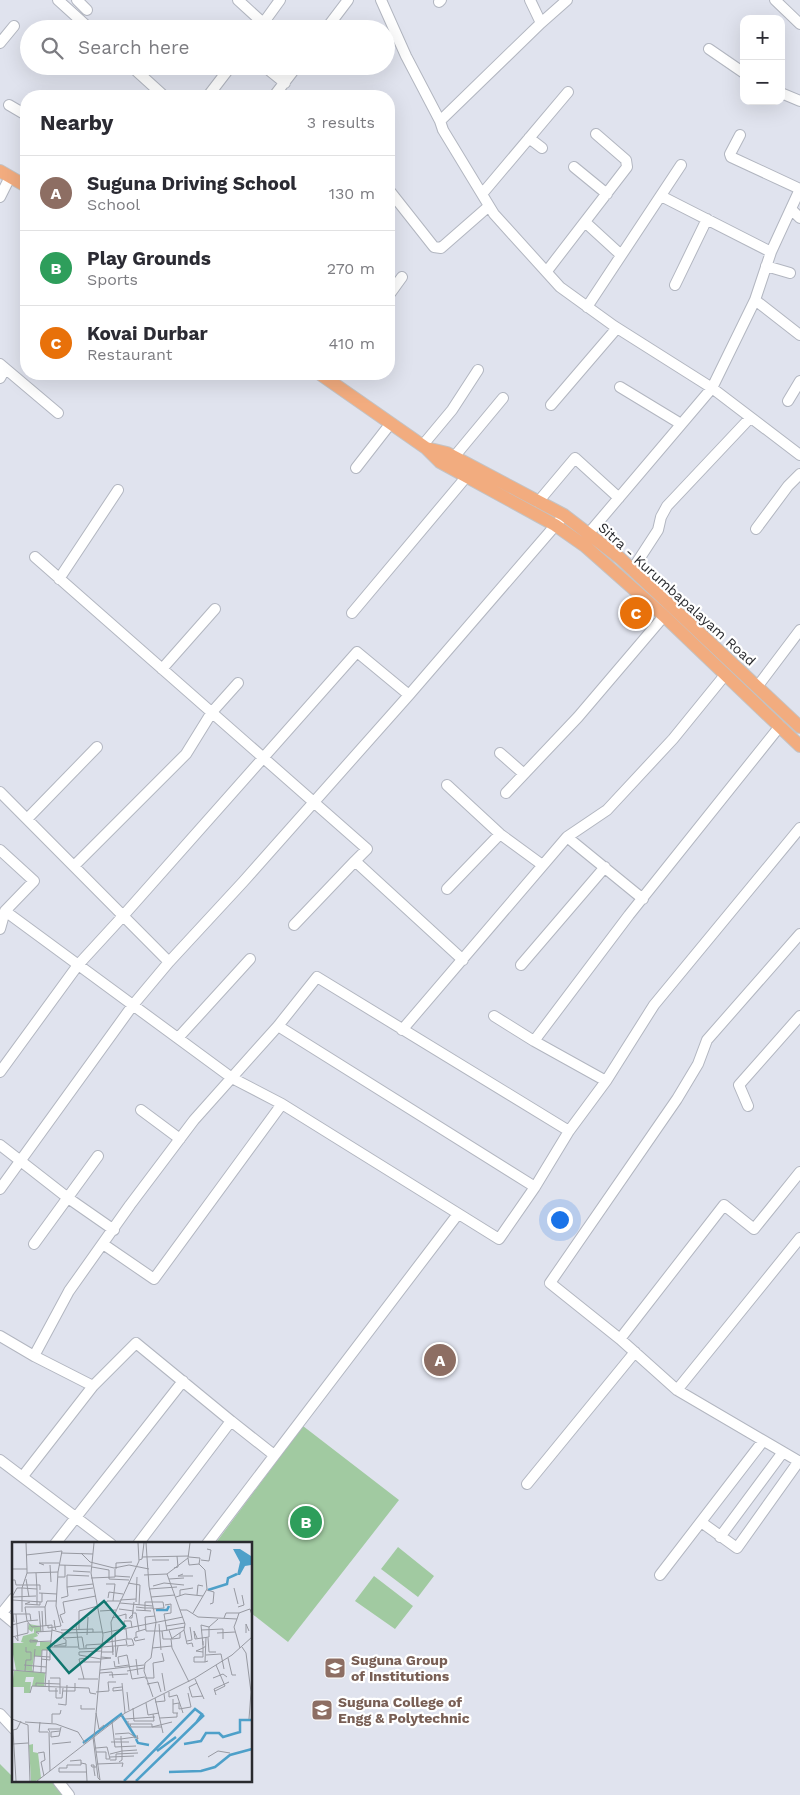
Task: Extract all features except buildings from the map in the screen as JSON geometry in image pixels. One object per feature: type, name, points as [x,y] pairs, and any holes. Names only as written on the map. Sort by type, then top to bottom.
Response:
[{"type":"main road","points":[[5,174],[20,183]]},
{"type":"main road","name":"Sitra - Kurumbapalayam Road","points":[[329,380],[424,447],[447,453],[538,502],[560,520],[589,533],[632,570],[800,727]]},
{"type":"main road","points":[[424,447],[440,462],[560,520],[585,546],[664,616],[800,746]]},
{"type":"street","points":[[58,0],[80,20]]},
{"type":"street","points":[[77,0],[87,10]]},
{"type":"street","points":[[238,0],[256,20]]},
{"type":"street","points":[[265,20],[280,0]]},
{"type":"street","points":[[333,20],[348,0]]},
{"type":"street","points":[[381,0],[390,20]]},
{"type":"street","points":[[530,0],[541,22]]},
{"type":"street","points":[[440,121],[541,22],[567,0]]},
{"type":"street","points":[[775,0],[800,24]]},
{"type":"street","points":[[0,43],[14,26]]},
{"type":"street","points":[[395,31],[443,130],[489,206],[536,262],[547,271],[560,287],[587,308],[712,388],[800,455]]},
{"type":"street","points":[[709,48],[740,69]]},
{"type":"street","points":[[141,75],[157,90]]},
{"type":"street","points":[[213,90],[224,75]]},
{"type":"street","points":[[275,75],[285,83]]},
{"type":"street","points":[[279,90],[291,75]]},
{"type":"street","points":[[482,194],[568,92]]},
{"type":"street","points":[[785,95],[800,101]]},
{"type":"street","points":[[9,105],[20,111]]},
{"type":"street","points":[[547,271],[627,167],[626,160],[596,134]]},
{"type":"street","points":[[589,533],[712,388],[755,300],[771,252],[800,189],[731,157],[730,154],[740,135]]},
{"type":"street","points":[[529,138],[542,148]]},
{"type":"street","points":[[587,308],[681,165]]},
{"type":"street","points":[[574,167],[607,194]]},
{"type":"street","points":[[0,197],[5,174]]},
{"type":"street","points":[[661,196],[771,252]]},
{"type":"street","points":[[395,198],[434,247],[438,249],[442,248],[489,206]]},
{"type":"street","points":[[791,209],[800,218]]},
{"type":"street","points":[[675,284],[708,220]]},
{"type":"street","points":[[585,222],[622,256]]},
{"type":"street","points":[[766,266],[790,273]]},
{"type":"street","points":[[395,287],[402,277]]},
{"type":"street","points":[[755,300],[800,335]]},
{"type":"street","points":[[552,405],[618,328]]},
{"type":"street","points":[[2,370],[58,412]]},
{"type":"street","points":[[424,447],[452,410],[478,370]]},
{"type":"street","points":[[788,401],[800,381]]},
{"type":"street","points":[[620,387],[681,424]]},
{"type":"street","points":[[454,457],[503,398]]},
{"type":"street","points":[[632,570],[658,530],[661,517],[668,506],[750,418]]},
{"type":"street","points":[[356,468],[391,423]]},
{"type":"street","points":[[538,502],[575,458],[619,498]]},
{"type":"street","points":[[756,529],[788,486],[800,474]]},
{"type":"street","points":[[352,613],[467,476]]},
{"type":"street","points":[[59,579],[118,490]]},
{"type":"street","points":[[0,1188],[133,1005],[169,962],[409,695],[560,520]]},
{"type":"street","points":[[35,557],[367,849],[294,925]]},
{"type":"street","points":[[162,668],[215,609]]},
{"type":"street","points":[[506,793],[578,717],[664,616]]},
{"type":"street","points":[[757,687],[800,630]]},
{"type":"street","points":[[2,1065],[78,965],[357,652],[409,695]]},
{"type":"street","points":[[402,1030],[566,836],[607,810],[672,739],[725,675]]},
{"type":"street","points":[[74,866],[186,754],[212,712],[238,683]]},
{"type":"street","points":[[534,1041],[629,915],[780,726]]},
{"type":"street","points":[[27,819],[97,747]]},
{"type":"street","points":[[500,753],[524,774]]},
{"type":"street","points":[[447,785],[500,834],[541,864]]},
{"type":"street","points":[[0,792],[169,962]]},
{"type":"street","points":[[5,911],[232,1078],[282,1104],[499,1239],[536,1187],[569,1131],[606,1081],[654,1005],[800,828]]},
{"type":"street","points":[[448,889],[500,834]]},
{"type":"street","points":[[566,836],[643,899]]},
{"type":"street","points":[[0,850],[34,881],[5,911],[0,929]]},
{"type":"street","points":[[355,861],[463,960]]},
{"type":"street","points":[[521,965],[605,867]]},
{"type":"street","points":[[701,1522],[737,1548],[799,1462],[677,1390],[620,1339],[550,1283],[677,1099],[698,1064],[707,1040],[800,934]]},
{"type":"street","points":[[178,1038],[250,959]]},
{"type":"street","points":[[34,1356],[69,1290],[114,1230],[130,1205],[194,1120],[278,1026],[317,977],[569,1131]]},
{"type":"street","points":[[494,1016],[534,1041],[606,1081]]},
{"type":"street","points":[[748,1106],[739,1085],[800,1016]]},
{"type":"street","points":[[278,1026],[536,1187]]},
{"type":"street","points":[[103,1244],[154,1279],[282,1104]]},
{"type":"street","points":[[141,1110],[180,1139]]},
{"type":"street","points":[[0,1145],[68,1198],[114,1230]]},
{"type":"street","points":[[34,1244],[98,1156]]},
{"type":"street","points":[[620,1339],[724,1205],[754,1229],[800,1172]]},
{"type":"street","points":[[209,1542],[458,1214]]},
{"type":"street","points":[[677,1390],[800,1238]]},
{"type":"street","points":[[0,1336],[34,1356],[93,1386]]},
{"type":"street","points":[[23,1476],[93,1386],[136,1343],[274,1455]]},
{"type":"street","points":[[527,1484],[635,1352]]},
{"type":"street","points":[[56,1542],[183,1381]]},
{"type":"street","points":[[140,1542],[232,1421]]},
{"type":"street","points":[[660,1575],[763,1441]]},
{"type":"street","points":[[720,1537],[783,1452]]},
{"type":"street","points":[[0,1460],[108,1542]]},
{"type":"street","points":[[12,1600],[2,1613],[12,1621]]},
{"type":"street","points":[[0,1714],[12,1727]]},
{"type":"street","points":[[59,1782],[70,1795]]},
{"type":"green space","points":[[303,1426],[399,1500],[288,1642],[252,1614],[252,1542],[216,1542]]},
{"type":"green space","points":[[398,1547],[434,1576],[418,1597],[381,1569]]},
{"type":"green space","points":[[374,1576],[413,1606],[395,1629],[355,1601]]},
{"type":"green space","points":[[0,1764],[12,1774],[12,1782],[53,1782],[65,1795],[0,1795]]},
{"type":"place","name":"Kovai Durbar","points":[[636,613]]},
{"type":"place","name":"Suguna Driving School","points":[[440,1360]]},
{"type":"place","name":"Play Grounds","points":[[306,1522]]},
{"type":"place","name":"Suguna Group of Institutions","points":[[335,1668]]},
{"type":"place","name":"Suguna College of Engg & Polytechnic","points":[[322,1710]]}]
